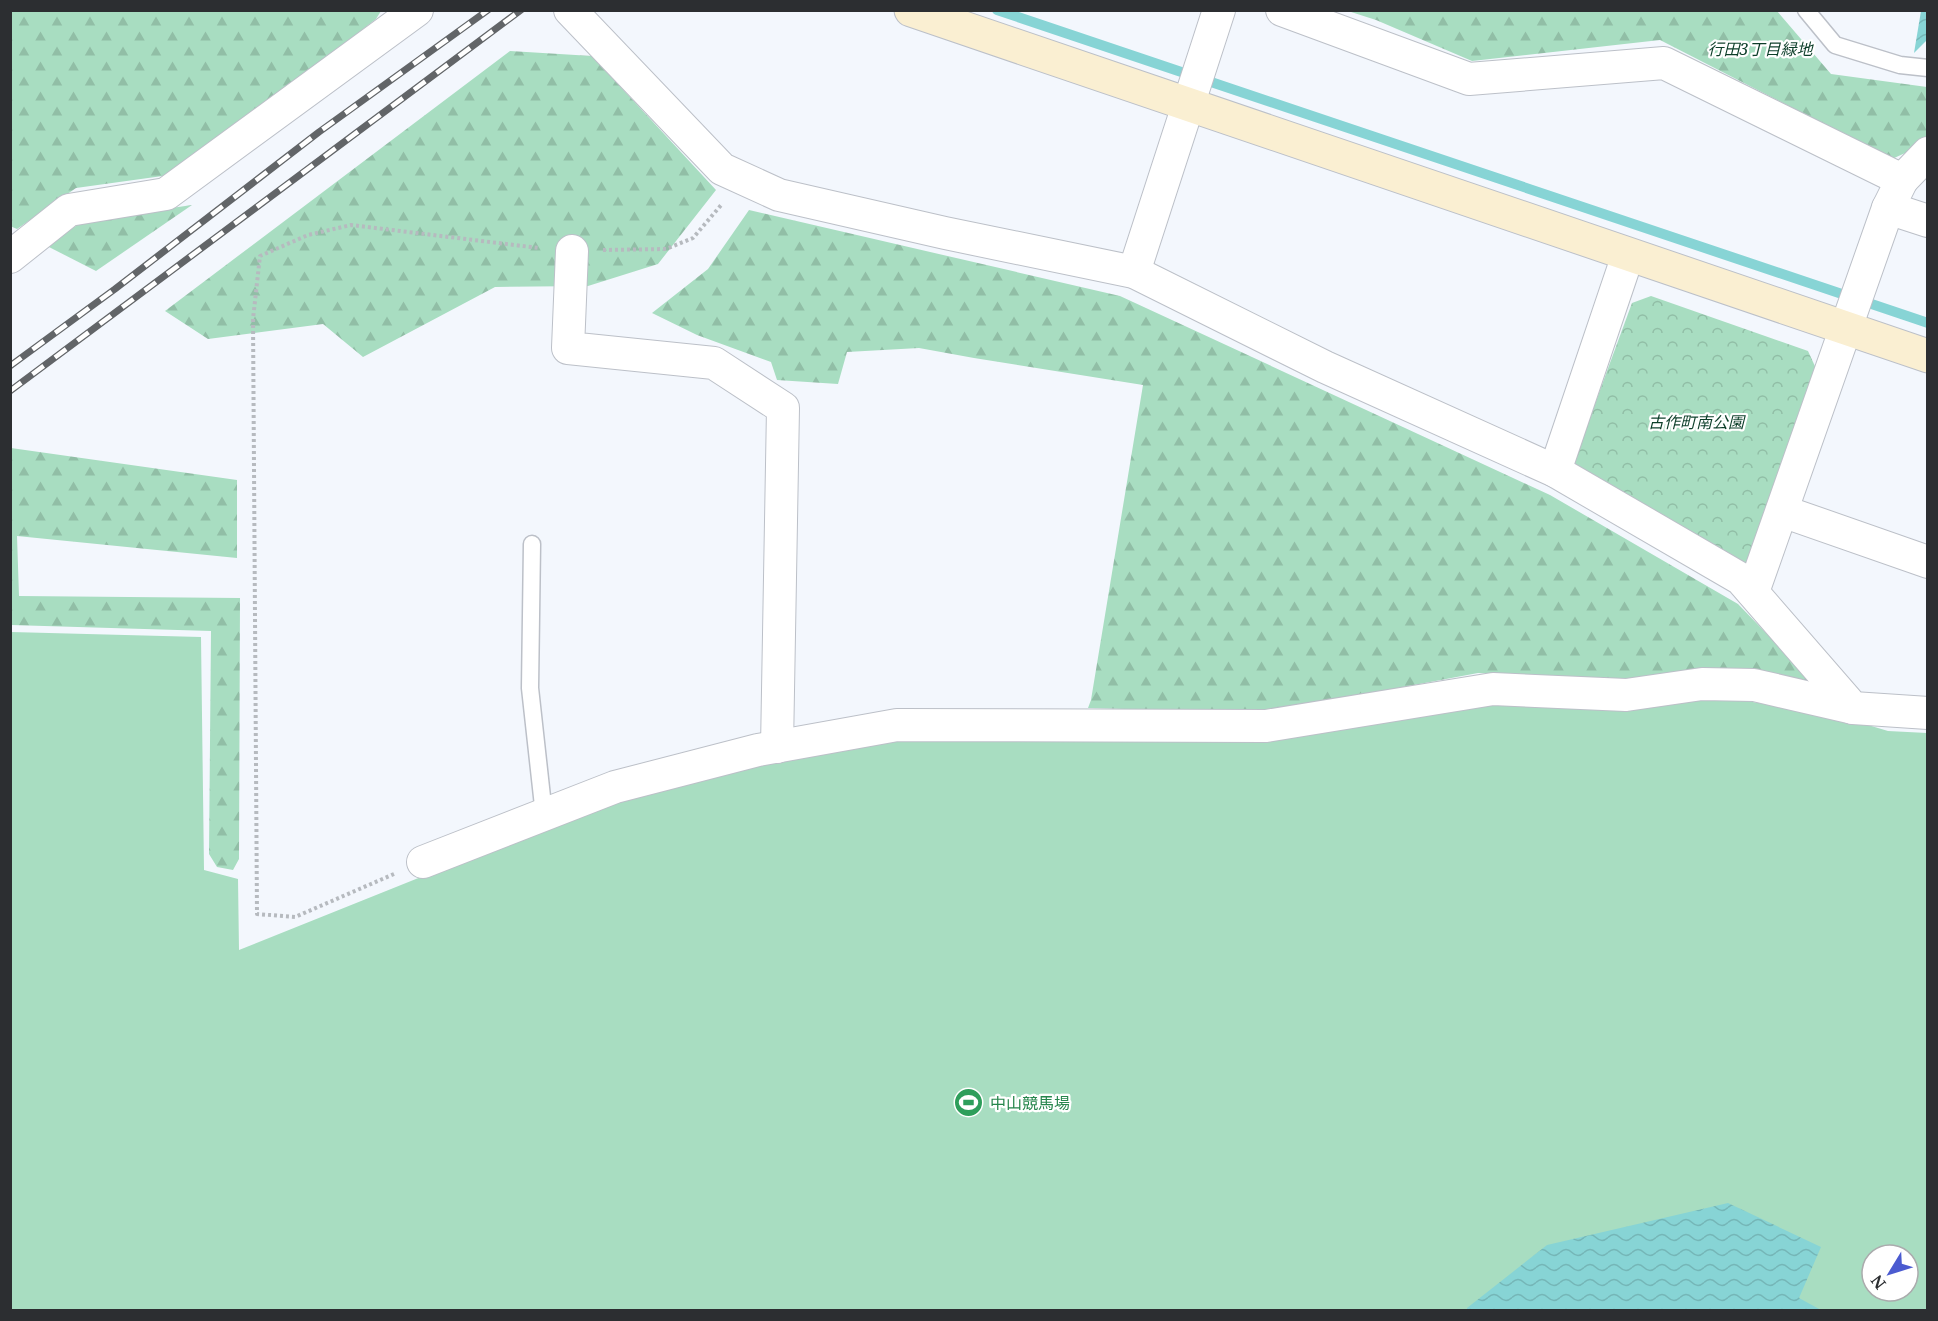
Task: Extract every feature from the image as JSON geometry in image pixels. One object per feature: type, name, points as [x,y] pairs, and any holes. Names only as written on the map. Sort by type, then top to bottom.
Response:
[{"type":"street","points":[[10,257],[69,210],[166,194],[417,10]]},
{"type":"street","points":[[570,10],[722,169],[779,195],[945,233],[1134,272],[1325,367],[1554,471],[1742,579],[1853,708]]},
{"type":"street","points":[[911,10],[1928,356]]},
{"type":"street","points":[[1134,272],[1219,10]]},
{"type":"street","points":[[1282,10],[1470,79],[1664,63],[1902,180]]},
{"type":"street","points":[[1753,592],[1888,208],[1902,180],[1924,154],[1928,153]]},
{"type":"street","points":[[1888,208],[1928,221]]},
{"type":"street","points":[[572,251],[568,348],[714,363],[783,408],[777,747]]},
{"type":"street","points":[[1554,471],[1628,255]]},
{"type":"street","points":[[1782,512],[1928,561]]},
{"type":"street","points":[[423,862],[615,787],[777,747],[897,725],[1266,726],[1493,688],[1626,695],[1701,684],[1754,686],[1853,708],[1928,713]]},
{"type":"lane","points":[[1806,10],[1835,45],[1900,65],[1928,68]]},
{"type":"lane","points":[[532,544],[530,688],[544,815]]},
{"type":"path","points":[[423,862],[295,916],[257,914],[253,319],[260,256],[308,235],[351,225],[572,251],[666,249],[693,238],[743,179]]},
{"type":"green space","points":[[10,11],[381,11],[376,19],[177,174],[76,188],[17,229],[10,226]]},
{"type":"green space","name":"行田3丁目緑地","points":[[1348,11],[1777,11],[1831,74],[1927,87],[1927,143],[1892,159],[1660,40],[1472,61],[1376,20]]},
{"type":"green space","points":[[510,51],[592,56],[716,190],[658,264],[588,286],[495,287],[363,357],[323,324],[208,339],[165,311]]},
{"type":"green space","points":[[192,205],[96,271],[47,246],[83,221]]},
{"type":"green space","points":[[749,210],[1120,296],[1550,495],[1738,604],[1818,687],[1738,668],[1623,679],[1478,673],[1265,713],[1088,708],[1143,385],[919,348],[847,352],[838,384],[777,380],[771,362],[697,335],[652,313],[708,269]]},
{"type":"green space","name":"古作町南公園","points":[[1651,296],[1808,351],[1819,375],[1752,571],[1571,469],[1632,303]]},
{"type":"green space","points":[[11,448],[237,480],[237,558],[17,536],[19,596],[240,598],[239,859],[233,870],[217,867],[209,854],[211,631],[11,625]]},
{"type":"green space","name":"中山競馬場","points":[[11,632],[201,637],[204,870],[238,879],[239,950],[600,805],[777,758],[902,738],[1498,702],[1704,694],[1838,716],[1888,731],[1927,733],[1927,1310],[11,1310]]},
{"type":"water","points":[[1921,11],[1927,11],[1927,40],[1914,53]]},
{"type":"water","points":[[1728,1203],[1821,1247],[1799,1298],[1821,1310],[1467,1310],[1547,1245]]},
{"type":"waterway","points":[[997,10],[1928,323]]},
{"type":"railway","points":[[10,366],[115,289],[319,132],[488,10]]},
{"type":"railway","points":[[10,391],[521,10]]},
{"type":"place","name":"中山競馬場","points":[[969,1103]]}]
